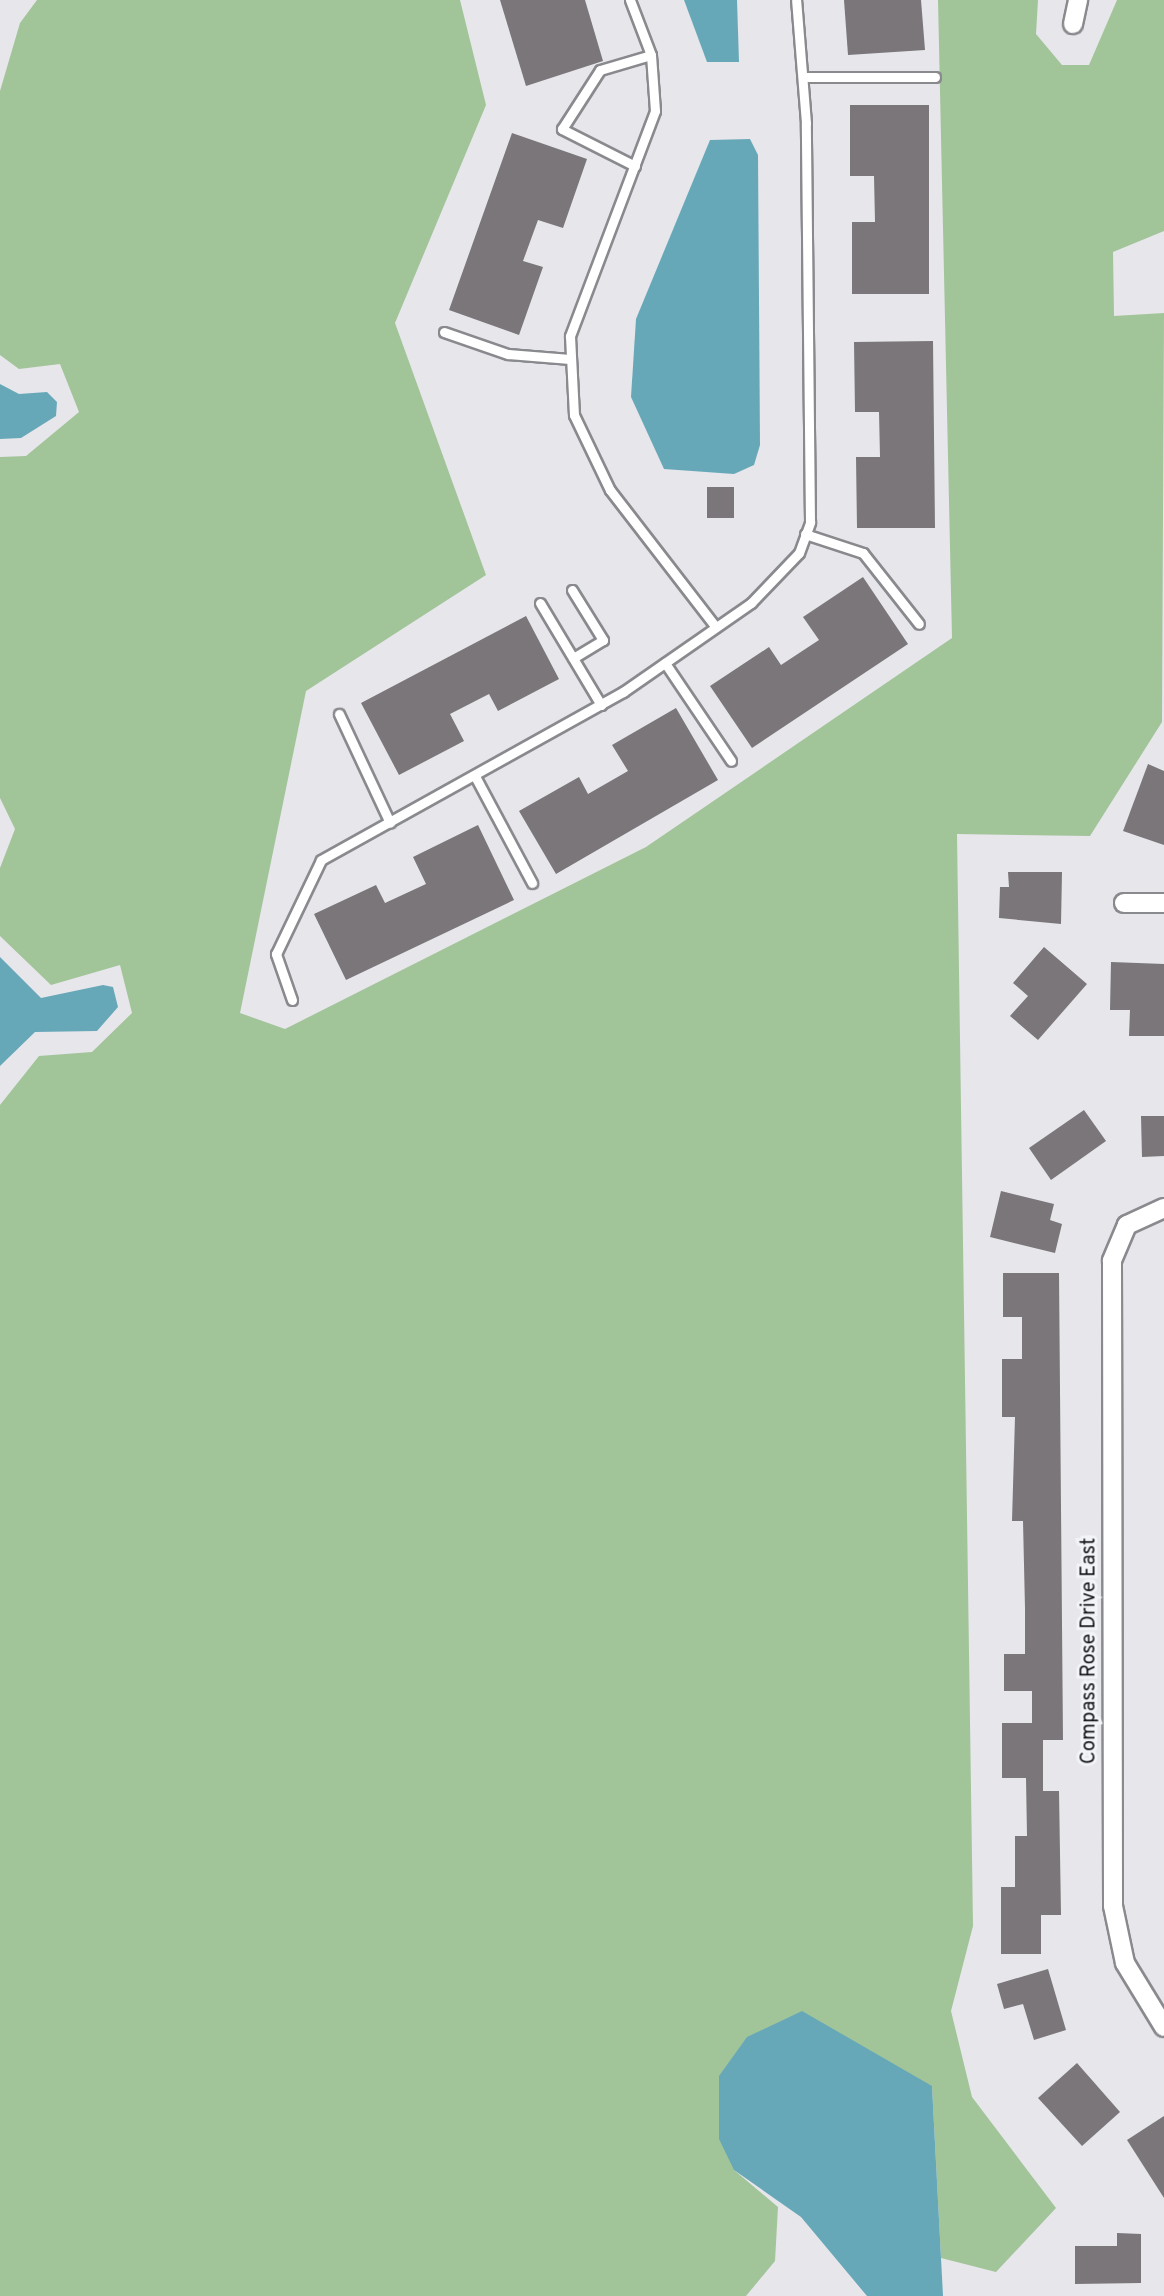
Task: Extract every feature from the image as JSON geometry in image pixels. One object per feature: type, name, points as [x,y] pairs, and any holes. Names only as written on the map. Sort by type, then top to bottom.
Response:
[{"type":"street","points":[[1073,24],[1078,0]]},
{"type":"street","points":[[1124,903],[1164,903]]},
{"type":"street","name":"Compass Rose Drive East","points":[[1164,1208],[1127,1225],[1112,1261],[1113,1906],[1125,1963],[1164,2027]]},
{"type":"lane","points":[[630,0],[651,55],[655,111],[579,304],[570,359],[574,415],[588,451],[716,627]]},
{"type":"lane","points":[[292,1000],[276,954],[305,882],[321,860],[476,778],[601,705],[665,663],[772,585],[805,534],[803,77],[796,0]]},
{"type":"lane","points":[[635,166],[562,129],[600,70],[651,55]]},
{"type":"lane","points":[[803,77],[935,77]]},
{"type":"lane","points":[[444,332],[508,354],[570,359]]},
{"type":"lane","points":[[805,534],[863,553],[919,624]]},
{"type":"lane","points":[[572,590],[603,640],[573,658]]},
{"type":"lane","points":[[540,603],[601,705]]},
{"type":"lane","points":[[665,663],[731,761]]},
{"type":"lane","points":[[339,714],[390,823]]},
{"type":"lane","points":[[476,778],[532,883]]},
{"type":"green space","points":[[37,0],[460,0],[486,105],[395,323],[486,575],[306,691],[240,1013],[285,1029],[646,847],[952,638],[938,0],[1038,0],[1036,34],[1062,65],[1089,65],[1117,0],[1164,0],[1164,231],[1113,252],[1114,316],[1164,313],[1162,722],[1090,836],[957,834],[973,1926],[951,2011],[972,2097],[1056,2208],[996,2272],[941,2258],[932,2086],[734,2170],[778,2207],[775,2261],[746,2296],[0,2296],[0,1105],[39,1056],[92,1052],[132,1013],[120,965],[51,985],[0,936],[0,868],[15,829],[0,798],[0,457],[26,456],[79,412],[60,364],[19,369],[0,355],[0,91],[20,23]]},
{"type":"water","points":[[684,0],[737,0],[739,62],[707,62]]},
{"type":"water","points":[[750,139],[758,155],[760,445],[754,465],[734,474],[664,469],[631,397],[636,319],[710,140]]},
{"type":"water","points":[[0,384],[19,394],[47,392],[57,402],[56,416],[21,438],[0,439]]},
{"type":"water","points":[[0,957],[41,998],[103,985],[113,987],[118,1007],[97,1031],[35,1032],[0,1066]]},
{"type":"water","points":[[802,2011],[932,2086],[943,2296],[867,2296],[801,2217],[734,2170],[719,2139],[719,2076],[747,2037]]},
{"type":"building","points":[[500,0],[585,0],[603,61],[526,86]]},
{"type":"building","points":[[844,0],[921,0],[925,50],[848,55]]},
{"type":"building","points":[[850,105],[929,105],[929,294],[852,294],[852,222],[875,222],[874,176],[850,176]]},
{"type":"building","points":[[512,133],[587,159],[563,228],[538,220],[523,261],[543,267],[519,335],[449,310]]},
{"type":"building","points":[[933,341],[935,528],[857,528],[856,457],[880,457],[879,412],[855,412],[854,342]]},
{"type":"building","points":[[707,487],[734,487],[734,518],[707,518]]},
{"type":"building","points":[[863,577],[908,644],[752,748],[710,686],[769,647],[781,665],[819,640],[803,617]]},
{"type":"building","points":[[526,616],[559,679],[498,711],[489,694],[450,714],[464,741],[399,775],[361,703]]},
{"type":"building","points":[[676,708],[718,780],[556,874],[519,811],[579,777],[588,794],[628,771],[612,745]]},
{"type":"building","points":[[1148,764],[1164,771],[1164,845],[1123,831]]},
{"type":"building","points":[[478,825],[514,900],[346,980],[314,914],[376,885],[385,903],[426,884],[413,857]]},
{"type":"building","points":[[1008,872],[1062,872],[1061,924],[999,918],[1000,887],[1009,887]]},
{"type":"building","points":[[1044,947],[1087,984],[1038,1040],[1010,1016],[1028,996],[1013,983]]},
{"type":"building","points":[[1111,962],[1164,964],[1164,1036],[1129,1036],[1130,1010],[1110,1010]]},
{"type":"building","points":[[1084,1110],[1106,1141],[1051,1180],[1029,1148]]},
{"type":"building","points":[[1141,1116],[1164,1116],[1164,1156],[1142,1157]]},
{"type":"building","points":[[1001,1191],[1054,1204],[1050,1220],[1062,1224],[1055,1253],[990,1237]]},
{"type":"building","points":[[1003,1273],[1059,1273],[1063,1740],[1043,1740],[1043,1791],[1059,1791],[1061,1915],[1041,1915],[1041,1954],[1001,1954],[1001,1887],[1015,1887],[1015,1836],[1027,1836],[1026,1778],[1002,1778],[1002,1723],[1032,1723],[1032,1691],[1004,1691],[1004,1654],[1025,1654],[1025,1608],[1023,1521],[1012,1521],[1015,1417],[1002,1417],[1002,1359],[1022,1359],[1022,1317],[1003,1317]]},
{"type":"building","points":[[1048,1969],[1066,2030],[1034,2040],[1023,2004],[1004,2009],[997,1984]]},
{"type":"building","points":[[1077,2063],[1120,2112],[1082,2146],[1038,2098]]},
{"type":"building","points":[[1164,2116],[1164,2198],[1127,2140]]},
{"type":"building","points":[[1117,2233],[1141,2234],[1141,2283],[1075,2284],[1075,2246],[1117,2246]]}]
